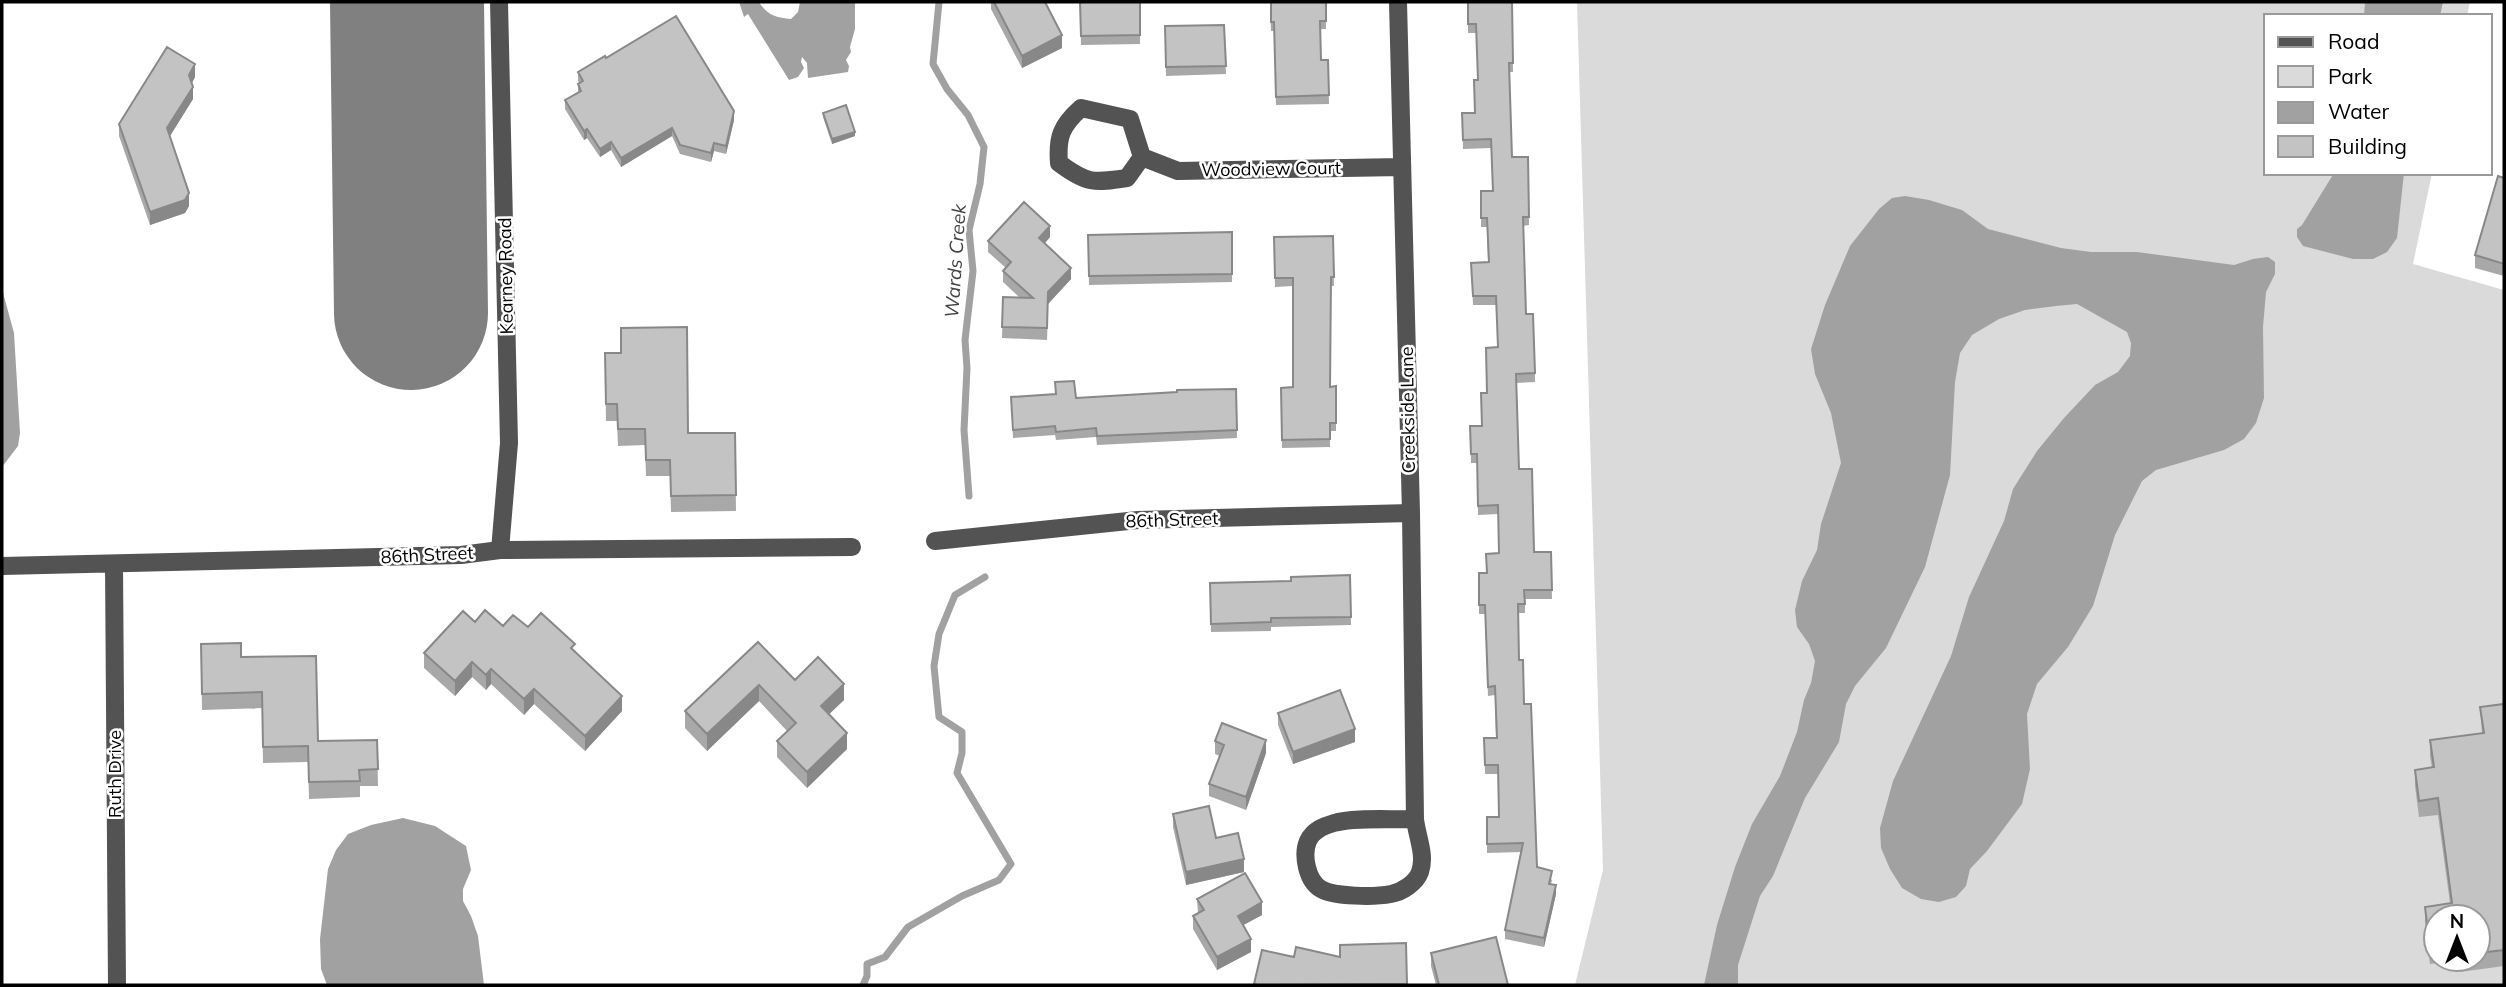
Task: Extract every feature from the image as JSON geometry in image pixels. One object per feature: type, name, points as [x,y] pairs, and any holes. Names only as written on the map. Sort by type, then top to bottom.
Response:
[{"type":"street","name":"Kearney Road","points":[[499,2],[509,443],[500,550]]},
{"type":"street","name":"Creekside Lane","points":[[1398,2],[1415,819],[1423,855],[1419,874],[1406,888],[1391,894],[1336,894],[1320,889],[1310,877],[1305,858],[1308,841],[1317,829],[1337,821],[1415,819]]},
{"type":"street","points":[[1081,108],[1130,119],[1142,157],[1127,177],[1098,183],[1078,177],[1059,163],[1058,144],[1066,122],[1081,108]]},
{"type":"street","name":"Woodview Court","points":[[1142,157],[1178,171],[1402,167]]},
{"type":"street","name":"86th Street","points":[[935,541],[1138,520],[1410,513]]},
{"type":"street","name":"86th Street","points":[[2,566],[461,555],[500,550],[852,547]]},
{"type":"street","name":"Ruth Drive","points":[[114,564],[117,985]]},
{"type":"green space","points":[[1577,2],[2470,2],[2467,14],[2264,14],[2264,175],[2432,175],[2413,264],[2504,290],[2504,985],[1575,985],[1603,870]]},
{"type":"water","points":[[739,2],[759,2],[772,15],[791,19],[798,12],[800,2],[855,2],[855,29],[851,52],[846,60],[848,72],[808,78],[807,63],[802,57],[804,68],[798,77],[789,80],[748,14],[744,17]]},
{"type":"water","points":[[2365,2],[2443,2],[2440,14],[2364,14]]},
{"type":"water","points":[[2333,175],[2404,175],[2397,238],[2387,252],[2373,259],[2353,259],[2303,246],[2297,237],[2297,229]]},
{"type":"water","points":[[1905,196],[1962,210],[1988,229],[2061,248],[2091,252],[2137,252],[2234,265],[2268,257],[2275,262],[2275,274],[2266,292],[2263,327],[2264,398],[2256,423],[2244,439],[2224,450],[2156,470],[2142,481],[2115,535],[2093,606],[2068,647],[2037,684],[2027,714],[2030,769],[2022,804],[1970,869],[1966,886],[1956,897],[1939,902],[1921,899],[1902,888],[1881,848],[1880,828],[1893,781],[1951,656],[1969,597],[2004,521],[2013,489],[2037,451],[2064,418],[2095,385],[2118,372],[2130,356],[2131,343],[2127,332],[2077,304],[2025,310],[1999,319],[1972,335],[1960,353],[1955,382],[1950,475],[1925,567],[1886,648],[1855,686],[1846,704],[1839,742],[1805,798],[1773,876],[1760,896],[1738,965],[1738,985],[1704,985],[1717,925],[1735,867],[1752,824],[1780,776],[1797,732],[1815,661],[1809,644],[1797,627],[1795,610],[1802,581],[1817,550],[1821,524],[1841,463],[1831,413],[1815,374],[1811,349],[1825,305],[1850,246],[1879,209],[1892,198]]},
{"type":"water","points":[[2,289],[14,333],[20,433],[18,446],[2,467]]},
{"type":"water","points":[[403,818],[435,826],[466,846],[471,870],[463,889],[463,901],[478,936],[484,985],[327,985],[321,969],[320,939],[328,869],[336,850],[348,834],[371,825]]},
{"type":"building","points":[[994,2],[1045,2],[1062,35],[1022,56]]},
{"type":"building","points":[[1080,2],[1140,2],[1140,35],[1081,36]]},
{"type":"building","points":[[1271,2],[1326,2],[1326,21],[1320,21],[1321,60],[1328,60],[1329,95],[1276,97]]},
{"type":"building","points":[[1468,2],[1512,2],[1513,63],[1509,63],[1512,157],[1528,157],[1529,217],[1523,217],[1526,314],[1533,314],[1535,373],[1516,374],[1519,469],[1532,469],[1534,552],[1551,552],[1552,590],[1524,590],[1525,604],[1518,604],[1519,660],[1523,660],[1524,704],[1531,704],[1537,867],[1552,871],[1549,884],[1556,885],[1544,938],[1505,930],[1523,843],[1487,844],[1487,817],[1499,817],[1498,765],[1485,765],[1484,738],[1497,738],[1495,686],[1488,687],[1485,605],[1479,605],[1479,573],[1487,573],[1486,554],[1499,553],[1498,505],[1478,506],[1477,454],[1471,454],[1470,426],[1482,426],[1481,393],[1487,393],[1486,348],[1498,347],[1496,296],[1473,296],[1471,263],[1489,262],[1487,218],[1481,218],[1481,191],[1493,191],[1491,139],[1463,140],[1462,113],[1475,113],[1474,80],[1478,80],[1476,24],[1468,24]]},
{"type":"building","points":[[676,16],[734,111],[726,146],[714,143],[711,153],[680,145],[672,128],[621,158],[611,142],[600,149],[587,129],[584,131],[565,100],[581,91],[578,84],[583,81],[578,72]]},
{"type":"building","points":[[1224,25],[1226,66],[1166,67],[1165,26]]},
{"type":"building","points":[[167,47],[195,64],[189,75],[193,87],[167,128],[189,193],[185,200],[150,212],[119,124]]},
{"type":"building","points":[[846,105],[855,132],[832,139],[823,113]]},
{"type":"building","points":[[2498,176],[2504,178],[2504,264],[2475,255]]},
{"type":"building","points":[[1024,202],[1050,226],[1039,238],[1071,268],[1048,292],[1047,328],[1002,327],[1003,297],[1033,298],[1003,271],[1011,262],[988,241]]},
{"type":"building","points":[[1232,232],[1232,274],[1089,276],[1088,235]]},
{"type":"building","points":[[1333,236],[1330,387],[1336,386],[1336,423],[1330,423],[1330,439],[1282,440],[1281,388],[1293,387],[1293,278],[1275,278],[1274,237]]},
{"type":"building","points":[[687,327],[688,433],[735,433],[736,495],[671,496],[670,460],[646,460],[645,429],[618,429],[617,404],[606,404],[605,353],[621,353],[621,328]]},
{"type":"building","points":[[1074,381],[1076,398],[1177,390],[1236,389],[1237,430],[1097,436],[1096,428],[1056,432],[1055,426],[1013,430],[1011,397],[1056,394],[1055,382]]},
{"type":"building","points":[[1350,575],[1351,617],[1271,618],[1271,622],[1211,624],[1210,583],[1291,581],[1291,577]]},
{"type":"building","points":[[485,610],[503,626],[513,615],[528,627],[541,613],[575,644],[571,648],[622,696],[585,736],[534,689],[524,699],[491,669],[486,675],[472,662],[455,681],[424,653],[463,611],[475,622]]},
{"type":"building","points":[[758,642],[795,680],[818,657],[844,684],[821,706],[847,733],[807,772],[777,741],[796,723],[759,685],[707,734],[685,711]]},
{"type":"building","points":[[241,643],[241,657],[316,656],[318,741],[377,740],[378,769],[359,770],[360,781],[309,782],[308,746],[263,747],[262,692],[202,694],[201,644]]},
{"type":"building","points":[[1340,690],[1355,729],[1293,752],[1278,713]]},
{"type":"building","points":[[2504,704],[2504,950],[2492,951],[2492,903],[2452,903],[2438,798],[2419,801],[2415,770],[2434,767],[2430,740],[2484,733],[2480,707]]},
{"type":"building","points":[[1222,723],[1266,740],[1246,797],[1209,784],[1224,745],[1215,741]]},
{"type":"building","points":[[1209,806],[1216,838],[1238,833],[1244,859],[1186,872],[1173,814]]},
{"type":"building","points":[[1245,873],[1262,902],[1238,916],[1251,939],[1217,957],[1193,916],[1204,910],[1197,899]]},
{"type":"building","points":[[1496,937],[1508,985],[1439,985],[1431,953]]},
{"type":"building","points":[[1406,943],[1407,984],[1254,984],[1262,950],[1294,957],[1296,947],[1340,957],[1340,945]]},
{"type":"waterway","name":"Wards Creek","points":[[939,2],[933,64],[947,89],[968,115],[984,147],[980,184],[969,230],[973,271],[965,340],[967,368],[964,430],[969,496]]},
{"type":"waterway","name":"Wards Creek","points":[[863,985],[867,976],[867,964],[885,957],[908,927],[962,896],[999,880],[1011,864],[957,773],[962,753],[962,732],[939,717],[934,666],[939,634],[955,595],[985,577]]},
{"type":"runway","points":[[407,2],[411,313]]}]
